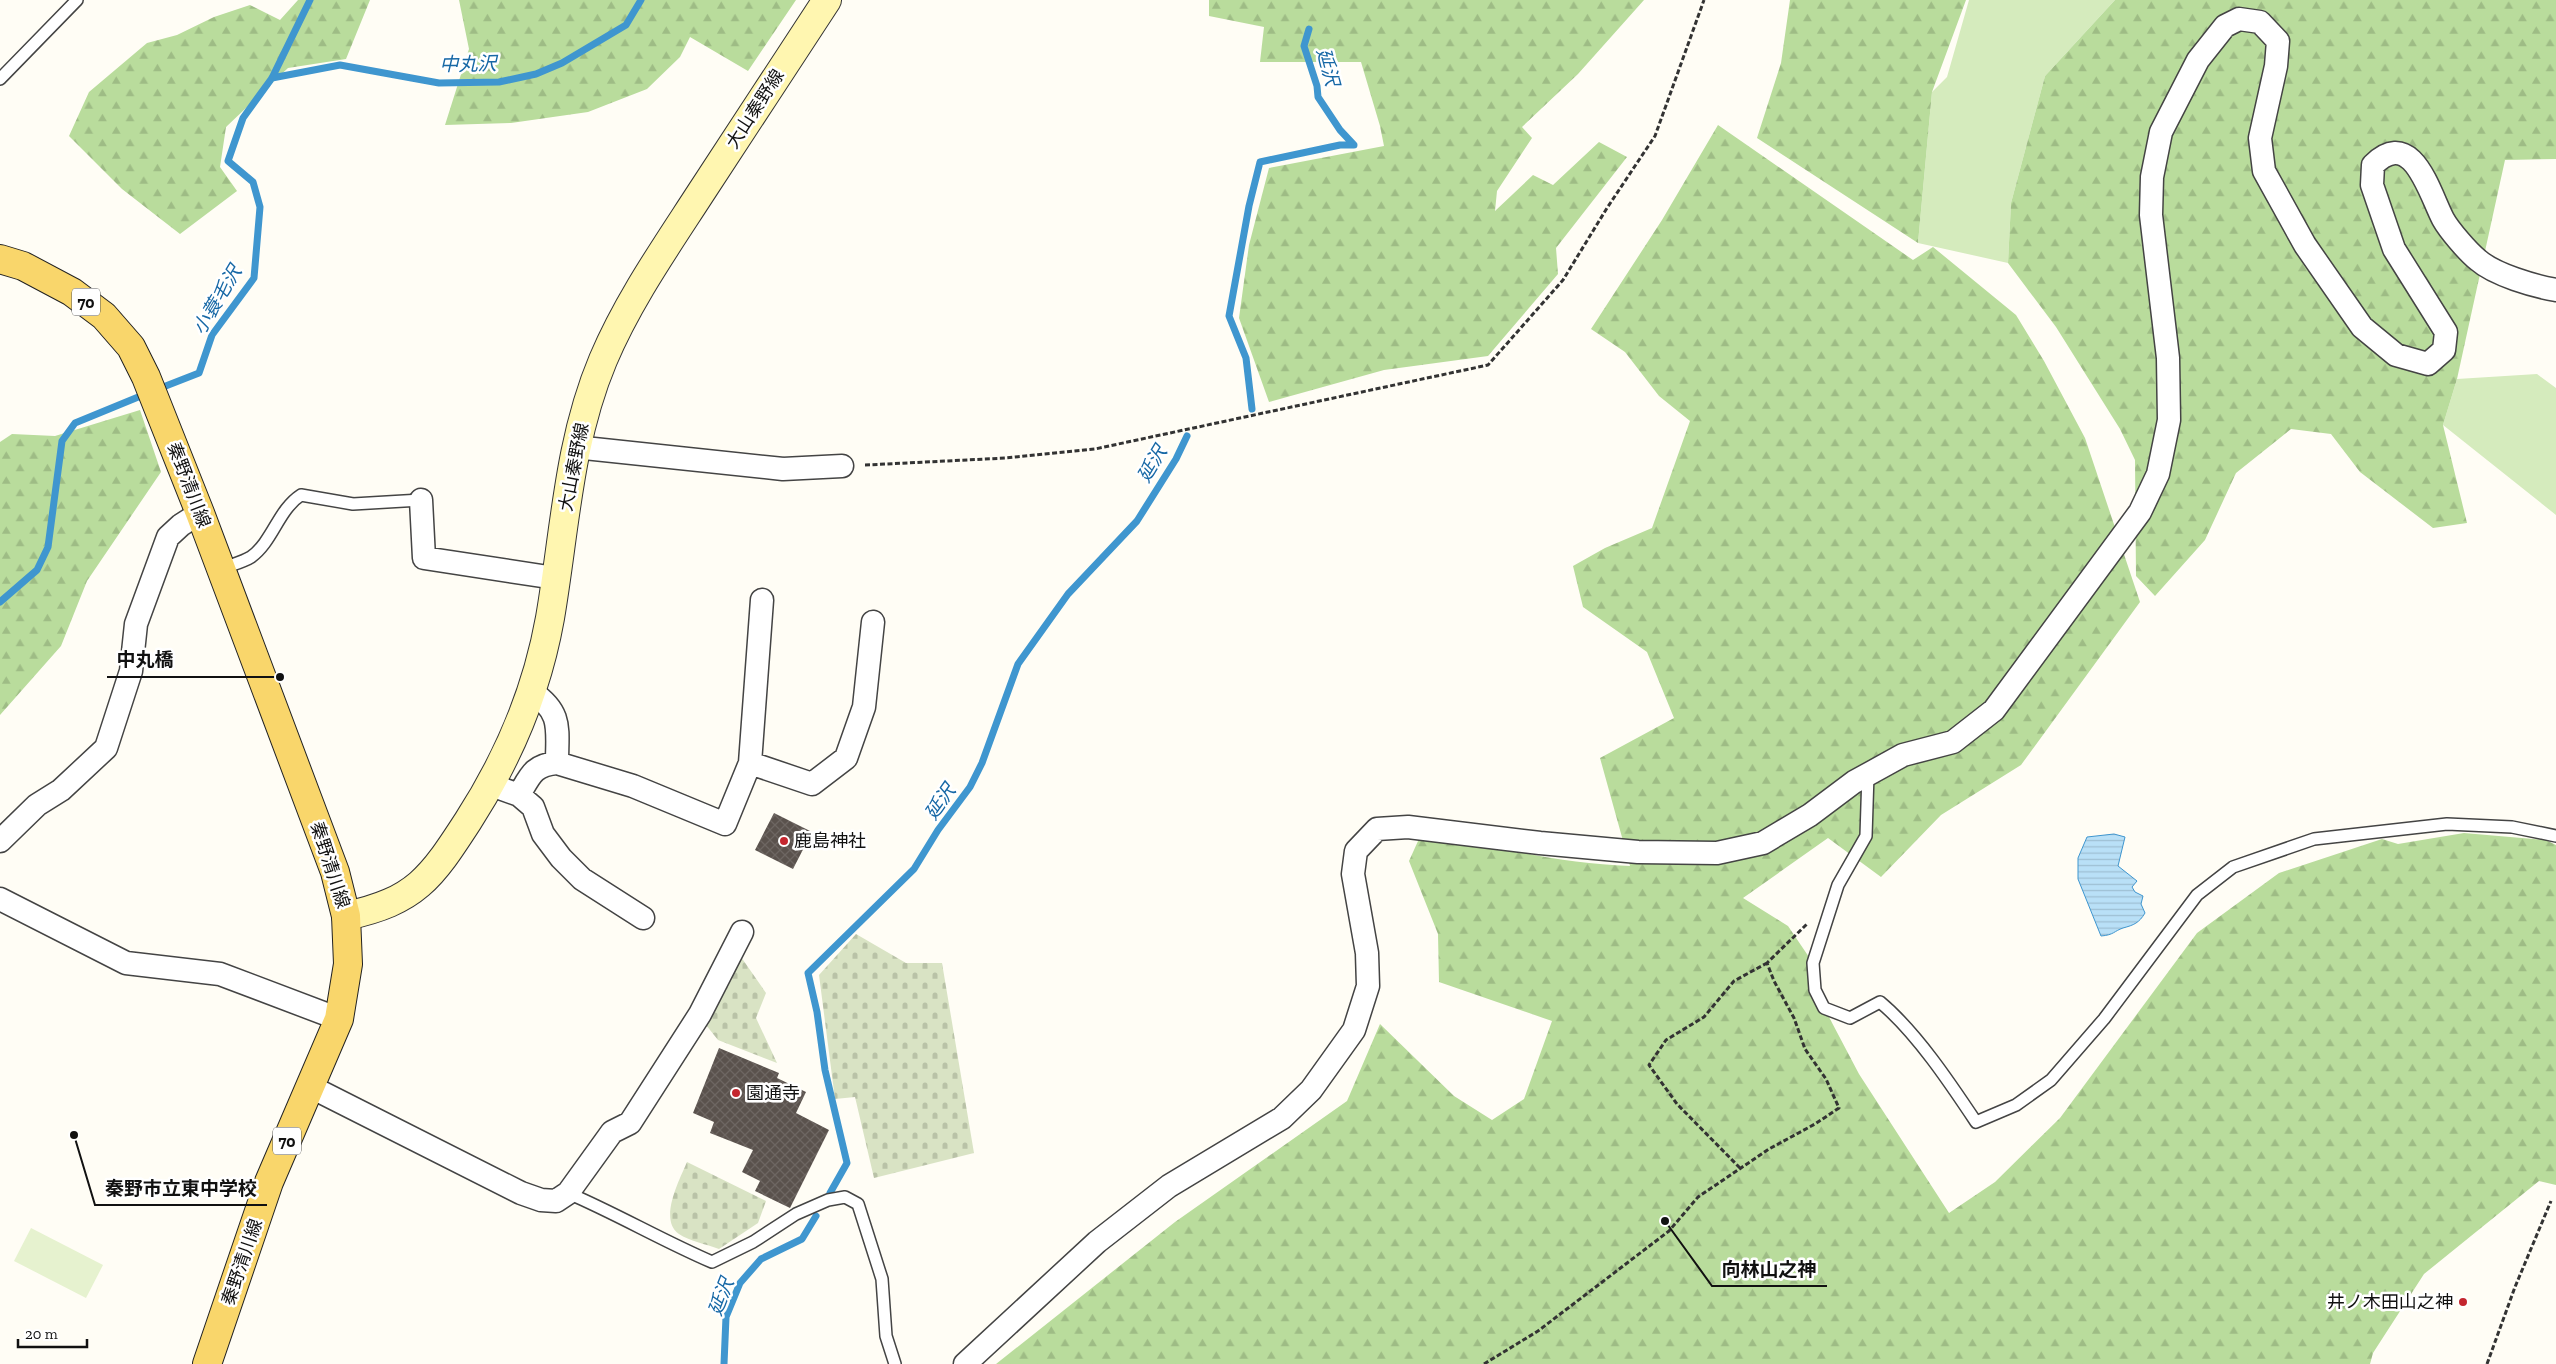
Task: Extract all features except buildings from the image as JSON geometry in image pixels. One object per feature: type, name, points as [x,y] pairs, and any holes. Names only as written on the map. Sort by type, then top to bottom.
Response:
[{"type":"main road","name":"大山秦野線","points":[[346,916],[376,910],[397,901],[417,888],[447,852],[491,786],[532,692],[548,626],[575,447],[587,402],[602,361],[630,304],[827,0]]},
{"type":"main road","name":"秦野清川線","points":[[0,259],[23,266],[72,292],[104,316],[131,347],[146,377],[166,426],[221,568],[335,872],[346,916],[348,964],[339,1019],[269,1182],[207,1364]]},
{"type":"street","points":[[965,1364],[1046,1287],[1104,1237],[1169,1186],[1282,1118],[1311,1090],[1354,1030],[1368,986],[1367,953],[1353,874],[1356,851],[1377,829],[1408,827],[1540,843],[1638,852],[1716,853],[1763,843],[1810,815],[1868,774],[1903,755],[1953,742],[1994,710],[2140,512],[2158,474],[2169,420],[2168,358],[2150,215],[2152,177],[2161,132],[2198,60],[2225,26],[2239,19],[2260,22],[2278,41],[2276,66],[2260,138],[2264,170],[2305,245],[2362,327],[2396,355],[2428,364],[2444,350],[2446,332],[2394,249],[2372,185],[2373,165],[2381,157],[2393,152],[2405,155],[2417,166],[2444,221],[2478,261],[2526,284],[2556,290]]},
{"type":"street","points":[[575,447],[783,469],[842,466]]},
{"type":"street","points":[[421,500],[424,558],[555,578]]},
{"type":"street","points":[[0,841],[37,804],[60,790],[106,748],[131,672],[136,624],[168,537],[181,525],[200,513]]},
{"type":"street","points":[[519,795],[532,772],[544,764],[557,763],[633,786],[725,824],[750,762],[762,600]]},
{"type":"street","points":[[750,762],[812,784],[846,758],[864,707],[873,622]]},
{"type":"street","points":[[532,692],[548,702],[556,719],[557,763]]},
{"type":"street","points":[[491,786],[519,795],[533,807],[543,834],[560,858],[582,879],[643,918]]},
{"type":"street","points":[[0,899],[126,963],[220,974],[339,1019]]},
{"type":"street","points":[[311,1087],[521,1194],[541,1200],[556,1201],[568,1193],[612,1132],[630,1123],[700,1014],[742,932]]},
{"type":"lane","points":[[0,79],[76,0]]},
{"type":"lane","points":[[221,568],[250,558],[264,544],[291,502],[301,496],[353,504],[421,500]]},
{"type":"lane","points":[[1868,774],[1866,836],[1838,885],[1832,903],[1813,963],[1815,990],[1824,1008],[1850,1018],[1880,1002],[1895,1014],[1955,1091],[1976,1122],[2016,1105],[2051,1080],[2104,1019],[2197,895],[2233,867],[2314,839],[2446,824],[2512,827],[2556,836]]},
{"type":"lane","points":[[568,1193],[628,1220],[679,1248],[712,1262],[753,1242],[796,1214],[828,1200],[845,1197],[858,1204],[882,1280],[886,1336],[895,1364]]},
{"type":"path","points":[[842,466],[1006,458],[1095,449],[1488,365],[1563,280],[1607,208],[1655,136],[1704,0]]},
{"type":"path","points":[[1740,1168],[1677,1104],[1649,1065],[1666,1040],[1704,1017],[1734,981],[1767,962],[1801,928],[1832,903]]},
{"type":"path","points":[[1484,1364],[1538,1331],[1669,1231],[1698,1197],[1740,1168],[1839,1108],[1826,1079],[1805,1049],[1794,1018],[1774,981],[1767,962]]},
{"type":"path","points":[[2487,1364],[2515,1287],[2551,1201]]},
{"type":"green space","points":[[298,0],[370,0],[346,59],[288,68],[226,127],[220,167],[237,191],[180,234],[122,189],[69,136],[89,92],[147,43],[177,35],[214,17],[250,5],[280,20]]},
{"type":"green space","points":[[459,0],[796,0],[748,71],[690,37],[680,57],[647,89],[588,112],[511,123],[445,125],[469,49]]},
{"type":"green space","points":[[1209,0],[1644,0],[1578,74],[1522,127],[1532,138],[1497,191],[1495,211],[1533,175],[1553,185],[1599,142],[1627,157],[1556,248],[1558,274],[1488,356],[1384,370],[1269,402],[1239,318],[1249,245],[1269,168],[1384,146],[1361,62],[1260,62],[1264,27],[1209,16]]},
{"type":"green space","points":[[1790,0],[1966,0],[1932,92],[1918,243],[1757,138],[1781,63]]},
{"type":"green space","points":[[1969,0],[2115,0],[2045,76],[2011,203],[2008,263],[1918,243],[1932,92],[1947,77]]},
{"type":"green space","points":[[2115,0],[2556,0],[2556,159],[2505,160],[2457,379],[2443,425],[2467,523],[2433,528],[2360,472],[2331,434],[2291,429],[2236,473],[2205,540],[2155,596],[2136,576],[2135,460],[2120,429],[2056,327],[2008,263],[2011,203],[2045,76]]},
{"type":"green space","points":[[1718,125],[1913,260],[1933,247],[2016,315],[2044,361],[2085,438],[2140,602],[2021,765],[1941,815],[1881,877],[1828,838],[1743,898],[1788,926],[1813,963],[1810,981],[1859,1074],[1949,1213],[1995,1182],[2060,1118],[2197,933],[2279,873],[2382,839],[2398,844],[2464,833],[2546,840],[2556,845],[2556,1185],[2539,1181],[2424,1274],[2373,1353],[2370,1364],[996,1364],[1175,1222],[1347,1101],[1380,1024],[1454,1096],[1492,1120],[1524,1099],[1552,1021],[1439,982],[1438,934],[1409,861],[1423,830],[1551,858],[1630,866],[1600,758],[1674,718],[1647,652],[1583,607],[1573,566],[1605,548],[1652,528],[1690,421],[1659,396],[1625,352],[1591,329],[1662,220]]},
{"type":"green space","points":[[2537,374],[2556,388],[2556,515],[2443,425],[2457,379]]},
{"type":"green space","points":[[140,410],[161,472],[87,581],[61,646],[0,715],[0,442],[12,434],[55,436]]},
{"type":"green space","points":[[856,934],[906,963],[942,963],[974,1153],[874,1178],[855,1097],[835,1099],[819,975]]},
{"type":"green space","points":[[741,957],[766,993],[756,1018],[777,1063],[718,1040],[706,1025]]},
{"type":"green space","points":[[687,1162],[766,1201],[758,1223],[719,1249],[693,1241],[679,1234],[673,1228],[670,1210],[672,1199]]},
{"type":"green space","points":[[31,1228],[103,1265],[86,1298],[14,1261]]},
{"type":"water","points":[[2114,834],[2125,837],[2118,866],[2137,881],[2132,887],[2135,892],[2143,896],[2141,904],[2145,913],[2133,925],[2101,936],[2078,879],[2078,858],[2087,837]]},
{"type":"waterway","name":"小蓑毛沢","points":[[158,389],[199,373],[212,335],[254,278],[260,207],[253,182],[228,161],[243,118],[272,78],[310,0]]},
{"type":"waterway","name":"中丸沢","points":[[272,78],[340,65],[439,83],[499,82],[536,74],[562,63],[626,25],[641,0]]},
{"type":"waterway","name":"延沢","points":[[1252,409],[1246,358],[1229,316],[1249,206],[1260,162],[1340,145],[1354,145],[1340,130],[1318,97],[1317,86],[1304,46],[1309,29]]},
{"type":"waterway","name":"小蓑毛沢","points":[[0,602],[37,570],[48,547],[62,441],[75,423],[148,393]]},
{"type":"waterway","name":"延沢","points":[[830,1193],[847,1163],[825,1070],[817,1012],[808,973],[914,869],[938,830],[970,787],[982,763],[1018,664],[1068,594],[1137,521],[1176,459],[1187,436]]},
{"type":"waterway","name":"延沢","points":[[724,1364],[726,1317],[740,1283],[761,1259],[802,1239],[816,1216]]},
{"type":"place","name":"中丸橋","points":[[280,677]]},
{"type":"place","name":"鹿島神社","points":[[784,841]]},
{"type":"place","name":"園通寺","points":[[736,1093]]},
{"type":"place","name":"秦野市立東中学校","points":[[74,1135]]},
{"type":"place","name":"向林山之神","points":[[1665,1221]]},
{"type":"place","name":"井ノ木田山之神","points":[[2463,1302]]}]
